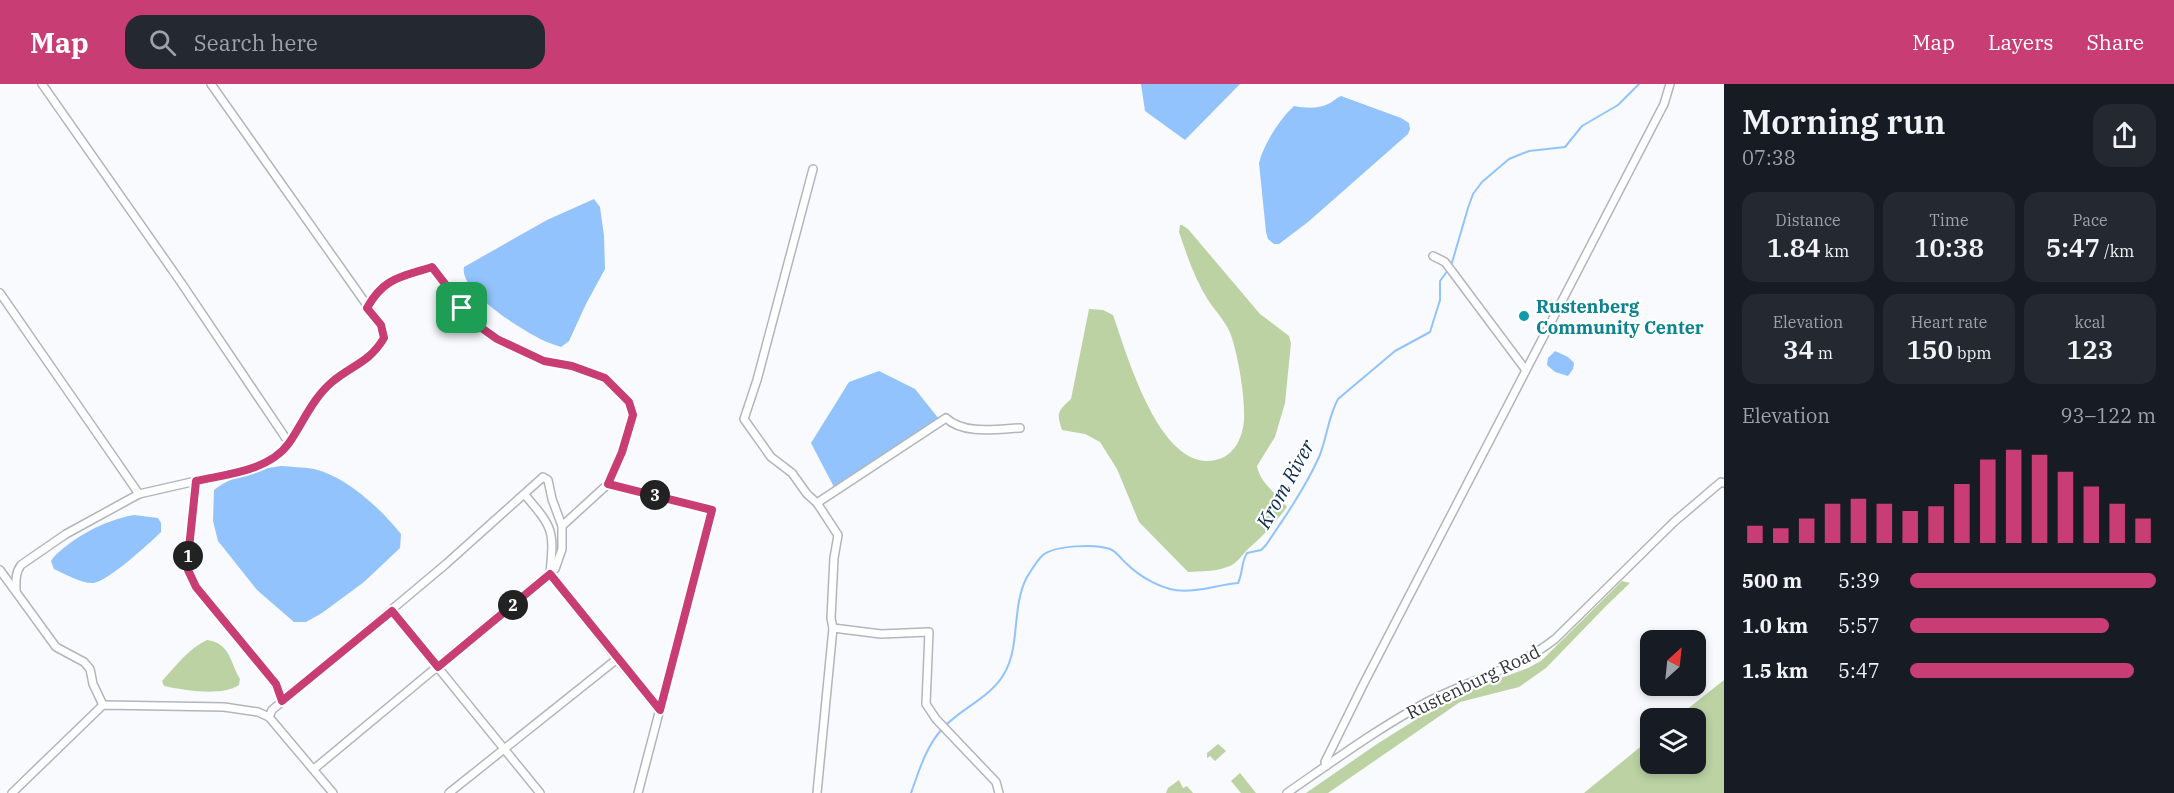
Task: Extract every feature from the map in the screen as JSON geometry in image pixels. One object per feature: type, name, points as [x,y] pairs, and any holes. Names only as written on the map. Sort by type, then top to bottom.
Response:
[{"type":"street","points":[[42,84],[180,281],[289,443]]},
{"type":"street","points":[[103,705],[93,684],[90,669],[84,662],[56,646],[2,572],[17,570],[66,534],[139,494],[245,470],[271,460],[289,443],[310,406],[331,383],[375,353],[384,338],[381,325],[211,84]]},
{"type":"street","points":[[1326,766],[1324,762],[1354,703],[1664,104],[1670,84]]},
{"type":"street","points":[[813,169],[757,380],[744,420],[771,458],[792,473],[807,494],[817,503],[838,535],[833,568],[831,618],[833,628],[817,793]]},
{"type":"street","points":[[1433,256],[1445,262],[1525,369]]},
{"type":"street","points":[[367,308],[383,285],[399,276],[432,267],[476,324],[497,339],[544,361],[572,366],[605,378],[629,402],[633,415],[622,452],[608,484],[562,526]]},
{"type":"street","points":[[0,293],[139,494]]},
{"type":"street","points":[[817,503],[946,418],[954,425],[990,431],[1020,428]]},
{"type":"street","points":[[269,717],[272,710],[282,701],[392,611],[543,477],[548,480],[552,500],[562,526],[559,560],[550,574],[314,769]]},
{"type":"street","points":[[196,481],[188,558],[191,577],[196,587],[276,684],[282,701]]},
{"type":"street","name":"Rustenburg Road","points":[[1287,793],[1425,703],[1457,687],[1525,660],[1542,650],[1674,522],[1723,481]]},
{"type":"street","points":[[608,484],[712,510],[638,793]]},
{"type":"street","points":[[525,495],[544,518],[553,537],[550,574],[660,710]]},
{"type":"street","points":[[16,593],[17,570]]},
{"type":"street","points":[[392,611],[540,793]]},
{"type":"street","points":[[833,628],[881,633],[929,632],[925,676],[926,704],[936,719],[996,782],[999,793]]},
{"type":"street","points":[[449,793],[617,658]]},
{"type":"street","points":[[12,793],[103,705],[224,708],[258,712],[269,717],[333,793]]},
{"type":"green space","points":[[1180,225],[1188,229],[1260,314],[1289,336],[1291,343],[1285,403],[1275,437],[1257,466],[1265,483],[1287,507],[1236,562],[1222,569],[1208,571],[1188,572],[1139,522],[1117,469],[1100,442],[1085,434],[1062,430],[1059,419],[1059,412],[1071,399],[1089,309],[1103,310],[1113,315],[1138,384],[1165,434],[1182,451],[1201,460],[1222,458],[1235,447],[1242,431],[1244,411],[1235,347],[1228,328],[1208,300],[1195,276],[1179,232]]},
{"type":"green space","points":[[1622,581],[1630,583],[1546,668],[1519,687],[1460,702],[1328,793],[1306,793],[1377,744],[1455,695],[1541,661]]},
{"type":"green space","points":[[207,640],[225,649],[240,679],[239,685],[213,692],[164,686],[162,681],[177,664],[194,648]]},
{"type":"green space","points":[[1724,680],[1724,793],[1584,793],[1640,747],[1640,774],[1706,774],[1706,708],[1689,708]]},
{"type":"green space","points":[[1218,744],[1226,751],[1215,761],[1210,756],[1207,758],[1207,753]]},
{"type":"green space","points":[[1240,773],[1256,793],[1241,793],[1231,781]]},
{"type":"green space","points":[[1179,780],[1183,788],[1187,786],[1193,793],[1166,793],[1168,788]]},
{"type":"water","points":[[1141,84],[1240,84],[1185,140],[1145,111]]},
{"type":"water","points":[[1341,96],[1401,118],[1409,123],[1408,134],[1308,222],[1279,244],[1274,244],[1268,239],[1266,232],[1259,163],[1264,148],[1278,125],[1294,106],[1320,107]]},
{"type":"water","points":[[594,199],[600,207],[605,269],[569,341],[561,347],[544,341],[503,316],[470,286],[464,267],[547,220]]},
{"type":"water","points":[[1555,351],[1568,357],[1574,363],[1568,376],[1555,372],[1547,365],[1548,358]]},
{"type":"water","points":[[879,371],[915,389],[939,419],[835,489],[811,443],[849,382]]},
{"type":"water","points":[[281,466],[314,469],[339,479],[351,486],[384,514],[401,534],[400,548],[364,582],[306,622],[294,622],[257,590],[218,541],[213,521],[214,490],[246,474]]},
{"type":"water","points":[[134,515],[158,518],[161,523],[161,532],[129,561],[109,575],[94,583],[89,583],[54,569],[51,561],[53,558],[80,536],[101,525]]},
{"type":"waterway","name":"Krom River","points":[[1451,266],[1473,194],[1482,182],[1509,159],[1529,151],[1565,147],[1582,126],[1618,105],[1639,84]]},
{"type":"waterway","name":"Krom River","points":[[911,793],[924,759],[937,735],[950,721],[991,690],[1004,674],[1013,651],[1022,589],[1027,577],[1043,555],[1066,547],[1103,547],[1110,549],[1143,577],[1169,589],[1191,590],[1238,583],[1247,553],[1261,550],[1266,545],[1307,480],[1319,457],[1338,399],[1395,351],[1430,332],[1440,300],[1440,281],[1448,270]]},
{"type":"place","name":"Rustenberg Community Center","points":[[1524,316]]},
{"type":"route","points":[[432,267],[462,308],[476,324],[518,351],[544,361],[572,366],[605,378],[629,402],[633,415],[622,452],[608,484],[712,510],[660,710],[550,574],[438,667],[392,611],[282,701],[276,684],[196,587],[191,577],[188,570],[188,558],[196,481],[245,470],[278,455],[289,443],[310,406],[331,383],[375,353],[384,338],[381,325],[367,308],[383,285],[399,276],[432,267]]}]
